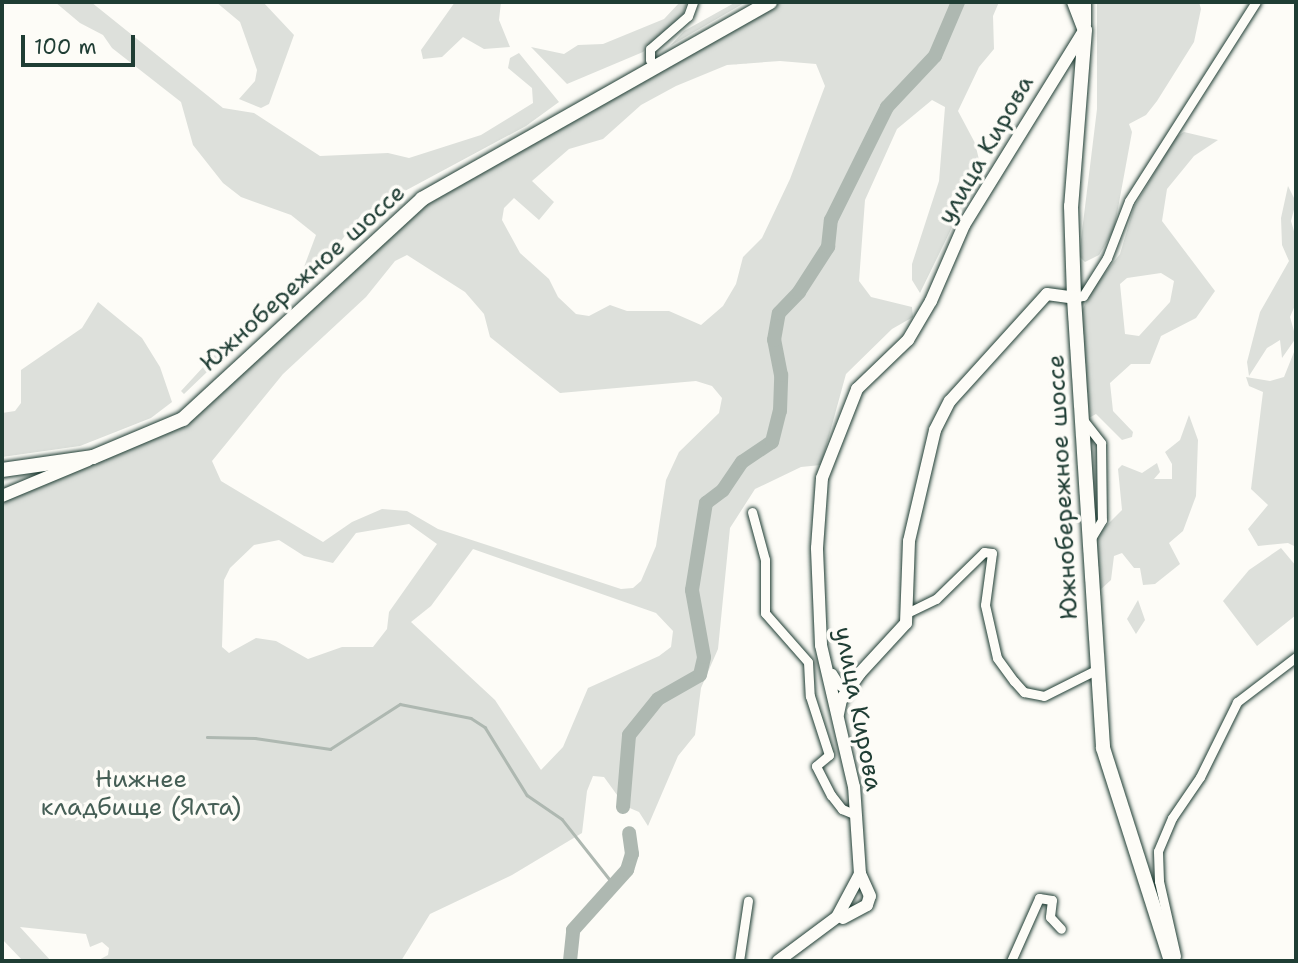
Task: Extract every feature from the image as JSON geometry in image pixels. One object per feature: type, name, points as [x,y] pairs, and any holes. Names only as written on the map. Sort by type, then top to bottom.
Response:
[{"type":"highway","name":"Южнобережное шоссе","points":[[2,468],[97,452],[162,420],[208,387],[395,209],[651,65],[756,2]]},
{"type":"highway","name":"Южнобережное шоссе","points":[[651,65],[770,2]]},
{"type":"highway","name":"Южнобережное шоссе","points":[[1072,2],[1083,31],[1071,206],[1084,512],[1098,751],[1165,961]]},
{"type":"highway","name":"Южнобережное шоссе","points":[[1083,31],[1067,198],[1103,748],[1173,961]]},
{"type":"highway","name":"Южнобережное шоссе","points":[[2,468],[133,443],[197,407],[397,217],[491,156]]},
{"type":"main road","name":"улица Кирова","points":[[848,908],[864,906],[870,896],[860,874],[856,815],[826,655],[821,645],[818,516],[822,478],[841,421],[856,389],[908,340],[931,301],[964,225],[1043,91],[1083,31]]},
{"type":"main road","points":[[837,718],[841,699],[901,629],[909,612],[909,541],[935,430],[945,410],[967,378],[1047,294],[1075,297]]},
{"type":"main road","points":[[2,496],[97,452]]},
{"type":"main road","points":[[2,488],[77,454]]},
{"type":"main road","points":[[778,961],[848,908]]},
{"type":"main road","points":[[784,961],[848,908]]},
{"type":"street","points":[[651,65],[650,49],[688,16],[693,2]]},
{"type":"street","points":[[1083,31],[1085,2]]},
{"type":"street","points":[[1075,297],[1116,243],[1129,201],[1256,2]]},
{"type":"street","points":[[752,512],[765,560],[765,613],[808,662],[810,696],[829,755],[816,766],[836,802],[856,815]]},
{"type":"street","points":[[909,612],[936,600],[984,552],[992,553],[985,605],[997,658],[1014,681],[1024,692],[1044,696],[1092,672]]},
{"type":"street","points":[[826,655],[840,686],[860,674]]},
{"type":"street","points":[[1173,961],[1158,881],[1158,851],[1237,702],[1296,657]]},
{"type":"street","points":[[1011,961],[1039,898],[1052,900],[1051,917],[1062,929]]},
{"type":"street","points":[[739,961],[748,901]]},
{"type":"green space","points":[[55,2],[91,2],[223,108],[254,113],[320,156],[388,153],[409,158],[481,135],[533,103],[532,88],[508,68],[510,58],[519,53],[559,102],[526,126],[362,214],[333,251],[184,394],[181,391],[241,326],[301,275],[316,235],[291,215],[241,197],[223,183],[193,145],[181,102],[112,48],[103,35],[80,23]]},
{"type":"green space","points":[[216,2],[263,2],[294,35],[269,104],[261,108],[239,99],[255,81],[257,70],[240,22]]},
{"type":"green space","points":[[455,2],[501,2],[499,20],[510,47],[484,49],[463,37],[442,57],[423,59],[421,50]]},
{"type":"green space","points":[[680,2],[687,2],[683,14],[643,52],[567,84],[531,47],[564,54],[578,45],[603,44],[664,19]]},
{"type":"green space","points":[[736,2],[746,2],[670,46],[684,31]]},
{"type":"green space","name":"Нижнее кладбище (Ялта)","points":[[780,2],[999,2],[993,16],[994,49],[979,67],[958,111],[975,143],[981,168],[920,293],[912,280],[912,264],[939,181],[945,107],[932,100],[897,129],[865,200],[859,281],[871,297],[912,307],[913,317],[892,329],[846,374],[821,465],[801,467],[755,489],[730,528],[718,649],[701,688],[695,735],[678,756],[648,826],[639,812],[625,806],[604,777],[593,776],[587,791],[582,833],[512,875],[430,914],[401,961],[97,961],[108,955],[109,948],[102,942],[90,947],[86,934],[20,927],[51,961],[23,961],[2,939],[2,499],[180,424],[404,218]],"holes":[[[780,61],[816,64],[825,86],[790,179],[762,238],[743,257],[736,284],[723,306],[701,325],[669,311],[627,311],[610,305],[589,316],[576,314],[558,297],[549,279],[520,253],[502,220],[504,208],[514,198],[539,220],[554,202],[532,181],[569,149],[603,139],[641,105],[676,86],[727,65]],[[407,255],[465,292],[484,314],[490,337],[560,393],[696,381],[712,386],[722,398],[719,413],[679,452],[666,480],[656,546],[641,581],[633,588],[621,589],[438,529],[407,511],[382,509],[352,522],[323,542],[221,481],[212,461],[283,374],[366,297],[395,261]],[[409,524],[437,544],[389,612],[387,629],[373,647],[342,647],[308,659],[276,641],[256,638],[229,653],[222,647],[224,580],[230,568],[254,545],[279,540],[304,556],[333,563],[356,533]],[[473,549],[656,613],[673,631],[671,647],[659,656],[588,688],[563,747],[541,770],[495,700],[411,622],[431,606]]]},
{"type":"green space","points":[[1097,2],[1199,2],[1201,9],[1194,42],[1146,115],[1129,124],[1132,132],[1114,230],[1099,255],[1085,262],[1079,256],[1097,109]]},
{"type":"green space","points":[[1184,132],[1218,140],[1194,156],[1167,189],[1162,221],[1215,291],[1196,318],[1161,336],[1150,364],[1131,364],[1110,383],[1113,411],[1133,432],[1132,437],[1122,440],[1096,414],[1087,419],[1082,311],[1091,291],[1120,254],[1134,207],[1176,137]],"holes":[[[1161,273],[1174,281],[1170,302],[1139,336],[1125,334],[1120,284],[1127,278]]]},
{"type":"green space","points":[[1288,186],[1296,202],[1291,221],[1296,238],[1296,303],[1290,317],[1296,338],[1282,358],[1280,340],[1267,348],[1249,376],[1247,362],[1260,312],[1289,261],[1282,245],[1281,218]]},
{"type":"green space","points":[[98,302],[142,338],[160,367],[172,402],[151,418],[80,446],[2,457],[2,413],[15,411],[21,403],[21,370],[82,328]]},
{"type":"green space","points":[[1296,347],[1296,547],[1288,543],[1258,546],[1248,529],[1268,505],[1251,489],[1263,392],[1249,386],[1246,377],[1270,381],[1284,377]]},
{"type":"green space","points":[[1189,415],[1198,440],[1196,496],[1183,531],[1169,543],[1180,564],[1155,584],[1143,585],[1140,568],[1134,568],[1122,553],[1114,556],[1111,580],[1100,590],[1095,585],[1093,539],[1122,510],[1118,469],[1122,465],[1142,473],[1157,463],[1160,472],[1154,479],[1172,479],[1172,464],[1165,452],[1180,440]]},
{"type":"green space","points":[[1281,548],[1296,566],[1296,615],[1257,646],[1223,601],[1249,570]]},
{"type":"green space","points":[[1138,600],[1145,620],[1136,634],[1127,619]]},
{"type":"waterway","points":[[623,807],[629,735],[658,699],[700,675],[704,657],[692,590],[706,503],[723,490],[742,462],[772,442],[780,411],[781,375],[774,340],[779,313],[799,292],[828,247],[831,220],[887,107],[935,56],[958,2]]},
{"type":"waterway","points":[[207,737],[255,738],[330,749],[400,704],[471,718],[485,727],[527,795],[562,819],[615,886]]},
{"type":"waterway","points":[[570,961],[573,930],[627,870],[632,854],[629,833]]}]
